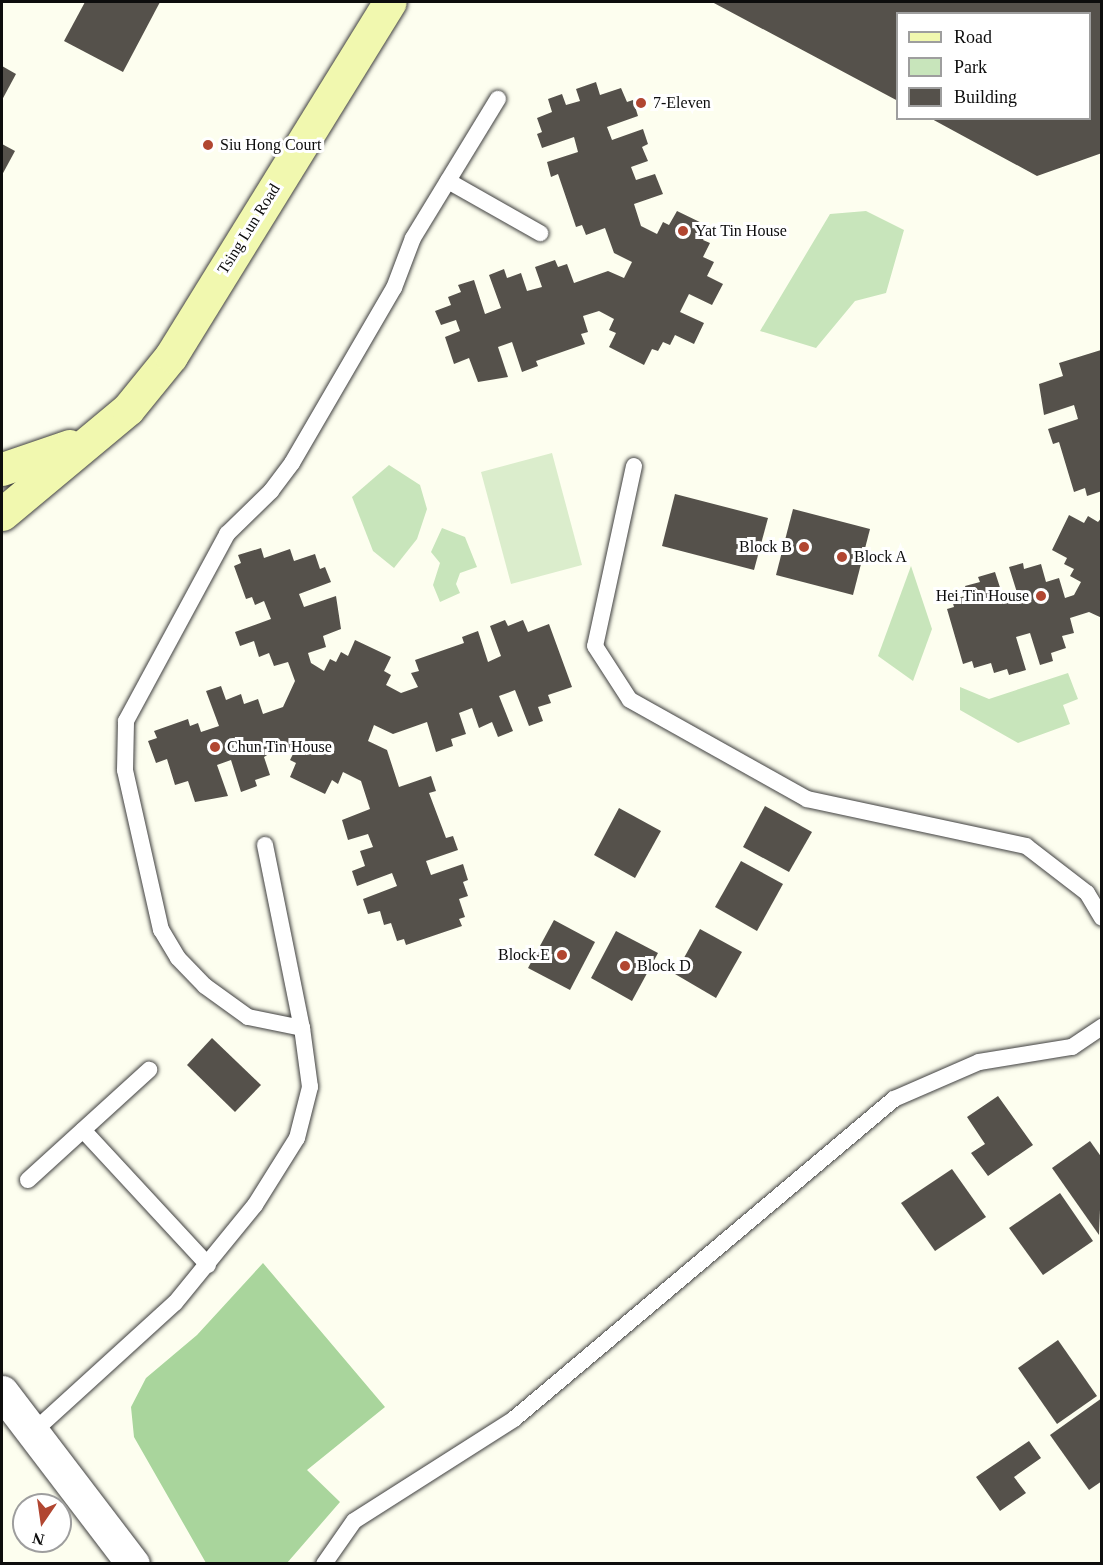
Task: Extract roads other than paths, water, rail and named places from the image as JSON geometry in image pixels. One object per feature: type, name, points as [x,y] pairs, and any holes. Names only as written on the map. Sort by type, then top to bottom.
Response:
[{"type":"street","name":"Tsing Lun Road","points":[[2,514],[88,439],[128,409],[171,356],[390,2]]},
{"type":"street","name":"Tsing Lun Road","points":[[2,469],[88,439]]},
{"type":"street","points":[[2,1392],[133,1563]]},
{"type":"lane","points":[[302,1028],[248,1017],[205,986],[169,945],[156,916],[125,770],[124,735],[130,710],[227,534],[271,491],[292,463],[394,288],[413,238],[498,99]]},
{"type":"lane","points":[[448,181],[540,233]]},
{"type":"lane","points":[[634,466],[595,646],[630,700],[807,799],[1026,846],[1087,892],[1101,918]]},
{"type":"lane","points":[[33,1432],[175,1302],[208,1265],[255,1205],[297,1138],[310,1087],[302,1028],[265,845]]},
{"type":"lane","points":[[324,1563],[354,1521],[514,1419],[894,1099],[979,1062],[1072,1047],[1101,1027]]},
{"type":"lane","points":[[28,1180],[148,1070]]},
{"type":"lane","points":[[83,1130],[208,1265]]},
{"type":"place","name":"7-Eleven","points":[[641,103]]},
{"type":"place","name":"Siu Hong Court","points":[[208,145]]},
{"type":"place","name":"Yat Tin House","points":[[683,231]]},
{"type":"place","name":"Block B","points":[[804,547]]},
{"type":"place","name":"Block A","points":[[842,557]]},
{"type":"place","name":"Hei Tin House","points":[[1041,596]]},
{"type":"place","name":"Chun Tin House","points":[[215,747]]},
{"type":"place","name":"Block E","points":[[562,955]]},
{"type":"place","name":"Block D","points":[[625,966]]}]
